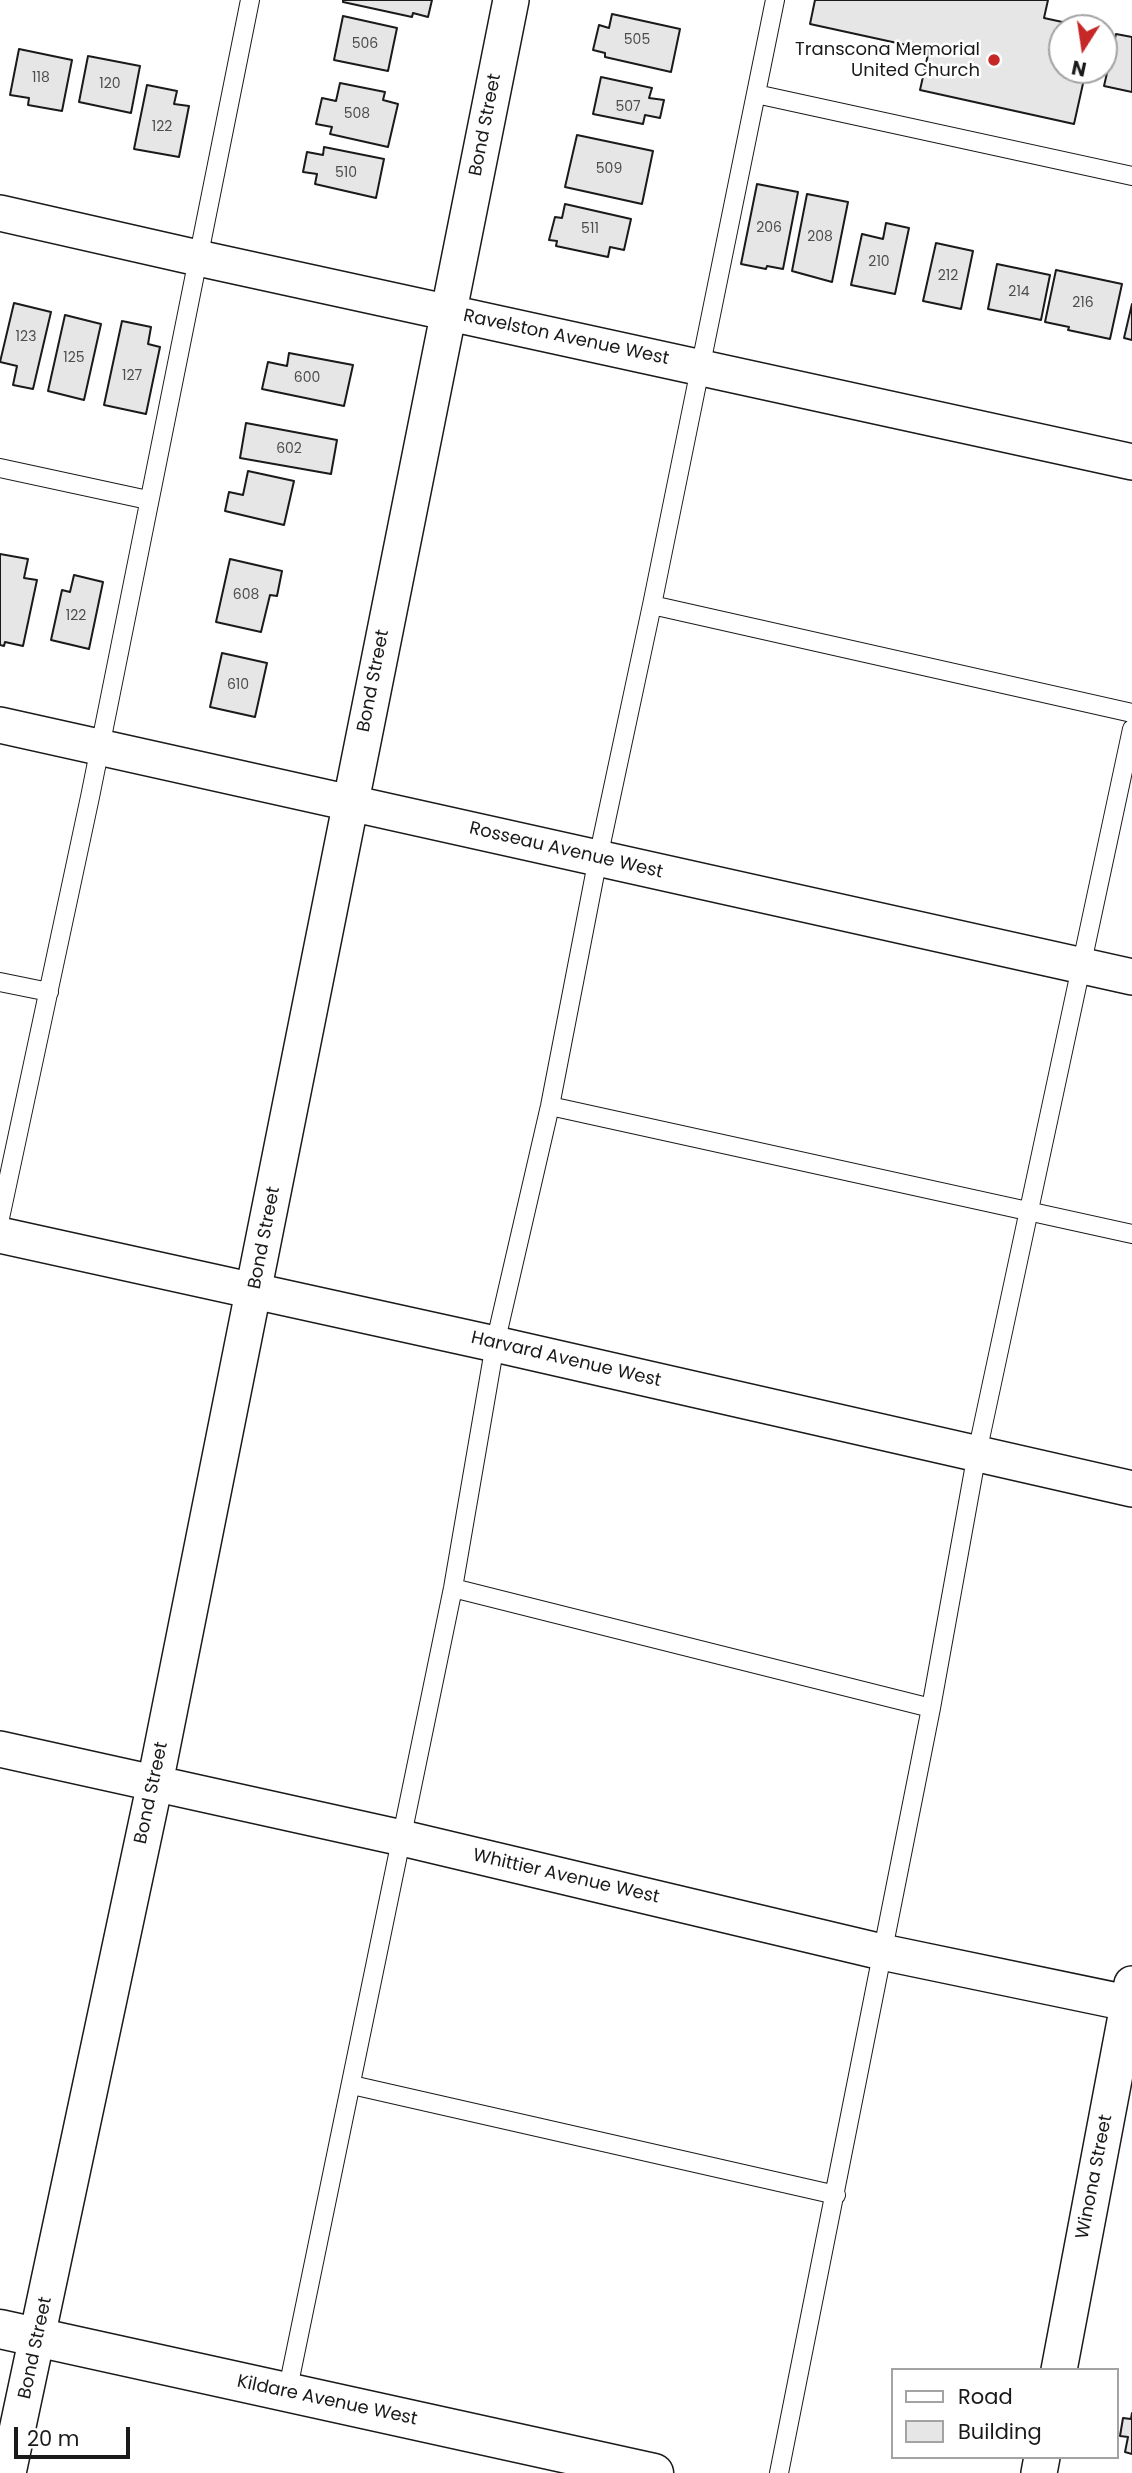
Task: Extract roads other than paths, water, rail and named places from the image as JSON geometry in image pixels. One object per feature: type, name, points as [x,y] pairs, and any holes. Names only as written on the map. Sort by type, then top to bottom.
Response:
[{"type":"street","name":"Bond Street","points":[[8,2473],[39,2338],[155,1783],[511,0]]},
{"type":"street","name":"Ravelston Avenue West","points":[[0,213],[1132,462]]},
{"type":"street","name":"Rosseau Avenue West","points":[[0,725],[1132,976]]},
{"type":"street","name":"Harvard Avenue West","points":[[0,1235],[977,1452],[1132,1489]]},
{"type":"street","name":"Whittier Avenue West","points":[[0,1749],[402,1838],[882,1952],[1131,1997]]},
{"type":"street","name":"Winona Street","points":[[1059,2368],[1131,1997]]},
{"type":"street","name":"Kildare Avenue West","points":[[0,2329],[654,2473]]},
{"type":"lane","points":[[0,1218],[100,747],[250,0]]},
{"type":"lane","points":[[287,2393],[453,1588],[495,1344],[550,1106],[598,858],[775,0]]},
{"type":"lane","points":[[756,94],[1132,176]]},
{"type":"lane","points":[[0,468],[148,500]]},
{"type":"lane","points":[[652,605],[1132,713]]},
{"type":"lane","points":[[779,2473],[931,1708],[977,1452],[1132,729]]},
{"type":"lane","points":[[0,982],[49,992]]},
{"type":"lane","points":[[550,1106],[1132,1234]]},
{"type":"lane","points":[[453,1588],[931,1708]]},
{"type":"lane","points":[[352,2085],[836,2195]]},
{"type":"place","name":"Transcona Memorial United Church","points":[[994,60]]}]
